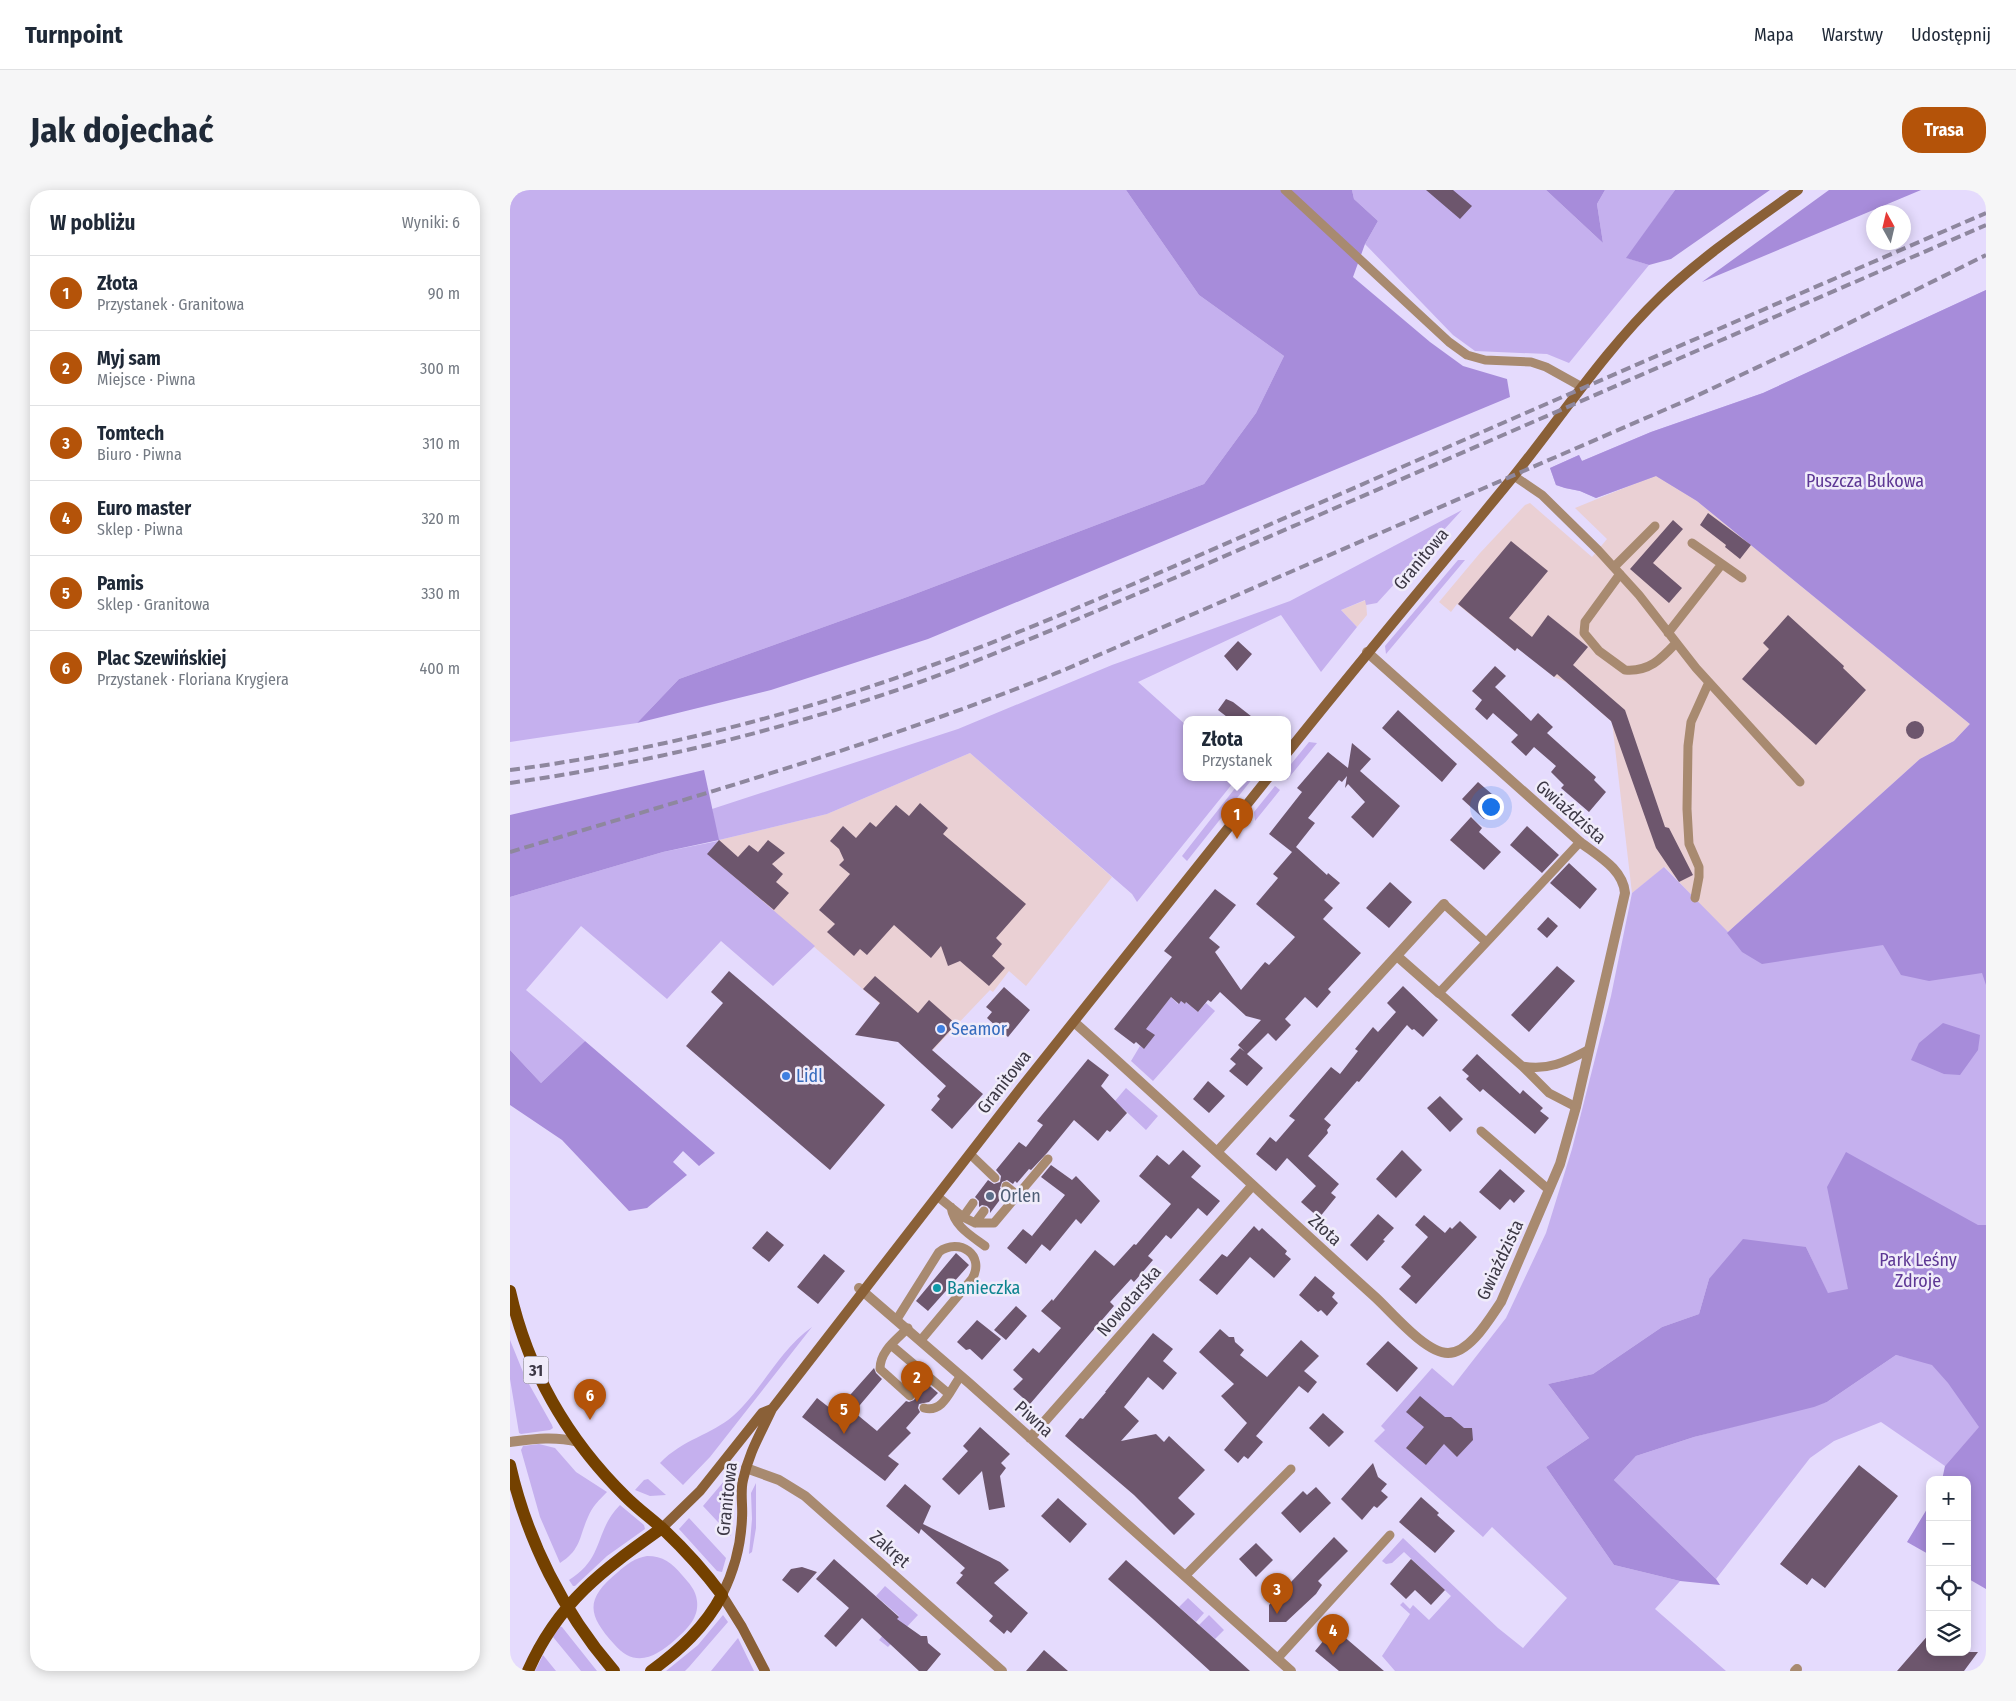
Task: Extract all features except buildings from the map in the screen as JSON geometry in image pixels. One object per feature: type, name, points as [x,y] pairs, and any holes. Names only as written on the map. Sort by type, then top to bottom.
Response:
[{"type":"main road","name":"31","points":[[510,1291],[522,1334],[538,1375],[555,1408],[578,1442],[618,1488],[662,1528],[696,1563],[722,1595]]},
{"type":"main road","points":[[510,1464],[522,1509],[550,1575],[567,1606],[592,1644],[614,1671]]},
{"type":"main road","points":[[528,1671],[540,1644],[567,1606],[618,1559],[662,1528]]},
{"type":"main road","points":[[651,1671],[694,1635],[722,1595]]},
{"type":"street","name":"Granitowa","points":[[1291,748],[1367,652],[1514,476],[1622,338],[1662,295],[1706,257],[1798,190]]},
{"type":"street","name":"Gwiaździsta","points":[[1367,652],[1580,842],[1617,871],[1624,883],[1625,893],[1576,1107],[1560,1164],[1501,1302],[1483,1328],[1468,1344],[1448,1353]]},
{"type":"street","name":"Granitowa","points":[[722,1595],[734,1566],[740,1542],[742,1484],[746,1468],[754,1443],[772,1409],[861,1289],[937,1196],[1266,781]]},
{"type":"street","points":[[1217,1152],[1444,904]]},
{"type":"street","points":[[1398,956],[1439,993]]},
{"type":"street","name":"Złota","points":[[1074,1022],[1390,1310],[1420,1340],[1436,1350],[1448,1353]]},
{"type":"street","name":"Nowotarska","points":[[1030,1438],[1252,1186]]},
{"type":"street","name":"Piwna","points":[[861,1289],[908,1328],[1291,1671]]},
{"type":"street","name":"Granitowa","points":[[662,1528],[705,1485],[762,1414],[772,1409]]},
{"type":"street","points":[[510,1442],[544,1437],[578,1442]]},
{"type":"street","name":"Zakręt","points":[[746,1468],[779,1480],[805,1496],[1002,1671]]},
{"type":"street","points":[[722,1595],[742,1627],[765,1671]]},
{"type":"lane","points":[[1285,190],[1449,342],[1466,355],[1485,360],[1531,362],[1546,367],[1582,387]]},
{"type":"lane","points":[[1514,476],[1542,495],[1617,570],[1709,682],[1800,782]]},
{"type":"lane","points":[[1655,526],[1617,570],[1585,622],[1584,633],[1599,651],[1625,670],[1643,669],[1650,666],[1676,643]]},
{"type":"lane","points":[[1692,543],[1742,578]]},
{"type":"lane","points":[[1668,633],[1722,564]]},
{"type":"lane","points":[[1695,898],[1699,867],[1689,844],[1687,808],[1688,746],[1692,722],[1709,682]]},
{"type":"lane","points":[[1576,1107],[1549,1093],[1522,1066],[1439,993],[1580,842]]},
{"type":"lane","points":[[1444,904],[1486,942]]},
{"type":"lane","points":[[1522,1066],[1535,1068],[1555,1065],[1588,1050]]},
{"type":"lane","points":[[1481,1131],[1549,1190]]},
{"type":"lane","points":[[970,1154],[993,1178]]},
{"type":"lane","points":[[937,1196],[963,1217],[975,1223],[994,1223],[1048,1159]]},
{"type":"lane","points":[[1006,1186],[1017,1195]]},
{"type":"lane","points":[[963,1217],[973,1203]]},
{"type":"lane","points":[[950,1207],[953,1217],[960,1227],[984,1246]]},
{"type":"lane","points":[[975,1223],[984,1211]]},
{"type":"lane","points":[[897,1319],[939,1252],[947,1246],[957,1246],[973,1255],[977,1263],[976,1272],[972,1279],[921,1340]]},
{"type":"lane","points":[[908,1328],[890,1345],[880,1360],[880,1368],[910,1396]]},
{"type":"lane","points":[[890,1345],[949,1394]]},
{"type":"lane","points":[[924,1408],[931,1409],[940,1405],[961,1376]]},
{"type":"lane","points":[[1185,1576],[1291,1469]]},
{"type":"lane","points":[[1276,1659],[1390,1535]]},
{"type":"shaded area","points":[[1656,475],[1697,501],[1970,724],[1954,741],[1920,759],[1727,933],[1665,867],[1632,893],[1612,722],[1566,682],[1554,677],[1518,648],[1515,651],[1457,604],[1451,612],[1439,602],[1480,553],[1525,505],[1530,503],[1592,557],[1607,539],[1575,508]]},
{"type":"shaded area","points":[[1366,600],[1367,615],[1357,627],[1341,610]]},
{"type":"shaded area","name":"Seamor","points":[[970,753],[1112,877],[1026,986],[1009,971],[993,992],[990,990],[933,1050],[707,854],[719,840],[827,814]]},
{"type":"green space","points":[[510,190],[1126,190],[1199,295],[1284,356],[1256,413],[1204,484],[907,597],[679,679],[637,723],[510,742]]},
{"type":"green space","points":[[1126,190],[1352,190],[1354,199],[1378,221],[1365,244],[1353,277],[1430,342],[1463,366],[1507,379],[1510,397],[928,639],[771,690],[637,723],[679,679],[907,597],[1204,484],[1256,413],[1284,356],[1199,295]]},
{"type":"green space","points":[[1352,190],[1546,190],[1603,243],[1597,204],[1605,190],[1675,190],[1627,258],[1649,265],[1569,363],[1547,354],[1475,351],[1453,335],[1365,244],[1378,221],[1354,199]]},
{"type":"green space","points":[[1546,190],[1605,190],[1597,204],[1603,243]]},
{"type":"green space","points":[[1675,190],[1770,190],[1671,259],[1649,265],[1626,258]]},
{"type":"green space","points":[[1829,190],[1921,190],[1885,205],[1866,205],[1866,213],[1702,282]]},
{"type":"green space","name":"Park Leśny Zdroje","points":[[1986,290],[1986,1436],[1976,1431],[1945,1466],[1881,1422],[1834,1441],[1810,1458],[1716,1579],[1614,1480],[1636,1456],[1694,1437],[1827,1402],[1896,1355],[1908,1358],[1828,1294],[1806,1247],[1709,1279],[1699,1314],[1662,1327],[1593,1374],[1548,1384],[1589,1438],[1546,1467],[1614,1565],[1680,1581],[1655,1609],[1726,1671],[1395,1671],[1382,1656],[1410,1614],[1400,1605],[1403,1602],[1410,1609],[1413,1605],[1429,1620],[1451,1596],[1404,1552],[1392,1563],[1386,1564],[1382,1561],[1403,1538],[1498,1628],[1523,1648],[1567,1598],[1492,1527],[1483,1537],[1374,1441],[1385,1430],[1381,1426],[1432,1368],[1453,1386],[1506,1318],[1546,1233],[1572,1149],[1611,996],[1632,893],[1664,867],[1728,932],[1920,759],[1954,741],[1970,724],[1697,501],[1656,476],[1596,498],[1580,491],[1556,485],[1550,468],[1579,455],[1582,461],[1651,432],[1763,393]]},
{"type":"green space","name":"Puszcza Bukowa","points":[[1986,290],[1986,985],[1982,973],[1929,981],[1901,975],[1883,945],[1762,964],[1742,952],[1727,933],[1920,759],[1954,741],[1970,724],[1697,501],[1656,476],[1596,498],[1580,491],[1556,485],[1550,468],[1579,455],[1582,461],[1651,432],[1763,393]]},
{"type":"green space","points":[[1462,510],[1377,603],[1366,605],[1365,600],[1341,610],[1357,627],[1321,672],[1281,615],[1138,682],[1183,722],[1183,781],[1235,781],[1137,902],[1132,894],[970,753],[827,814],[719,840],[708,854],[815,946],[773,986],[721,941],[667,999],[581,926],[526,990],[585,1041],[541,1083],[510,1050],[510,897],[663,852],[718,841],[712,809],[958,729],[1112,665],[1290,601]]},
{"type":"green space","points":[[1458,560],[1465,560],[1386,654],[1385,646]]},
{"type":"green space","points":[[1309,742],[1317,743],[1291,775],[1291,764]]},
{"type":"green space","points":[[704,770],[719,840],[663,852],[510,897],[510,815]]},
{"type":"green space","points":[[1241,781],[1251,781],[1187,861],[1182,856]]},
{"type":"green space","points":[[1275,786],[1280,790],[1255,821],[1254,812]]},
{"type":"green space","points":[[1171,997],[1178,1004],[1181,1001],[1185,1004],[1186,1002],[1198,1012],[1206,1003],[1215,1011],[1153,1081],[1131,1061],[1140,1046],[1144,1049],[1145,1030]]},
{"type":"green space","points":[[1943,1023],[1980,1035],[1978,1050],[1960,1075],[1944,1074],[1911,1060],[1919,1043]]},
{"type":"green space","points":[[585,1041],[715,1153],[699,1166],[683,1151],[673,1162],[687,1175],[647,1208],[629,1211],[562,1140],[510,1105],[510,1050],[541,1083]]},
{"type":"green space","points":[[1126,1088],[1158,1116],[1146,1130],[1115,1101]]},
{"type":"green space","name":"Park Leśny Zdroje","points":[[1846,1152],[1978,1225],[1986,1225],[1986,1589],[1971,1580],[1971,1476],[1943,1476],[1945,1466],[1979,1427],[1948,1383],[1932,1365],[1896,1355],[1827,1402],[1814,1407],[1694,1437],[1636,1456],[1614,1480],[1720,1585],[1680,1581],[1614,1565],[1546,1467],[1589,1438],[1548,1384],[1593,1374],[1662,1327],[1699,1314],[1709,1279],[1743,1239],[1806,1247],[1828,1293],[1848,1289],[1827,1187]]},
{"type":"green space","points":[[812,1327],[710,1457],[683,1485],[660,1463],[678,1448],[716,1428],[733,1416],[753,1394],[780,1358],[800,1336]]},
{"type":"green space","points":[[510,1340],[525,1377],[552,1425],[553,1428],[550,1430],[519,1433],[510,1379]]},
{"type":"green space","points":[[539,1444],[555,1448],[576,1472],[607,1492],[590,1513],[576,1548],[560,1563],[540,1517],[521,1450],[523,1446]]},
{"type":"green space","points":[[736,1467],[738,1470],[733,1493],[731,1536],[703,1506]]},
{"type":"green space","points":[[648,1479],[666,1495],[650,1496],[635,1490],[644,1480]]},
{"type":"green space","points":[[756,1483],[756,1528],[752,1552],[749,1554],[752,1519],[751,1493]]},
{"type":"green space","points":[[620,1505],[644,1525],[645,1529],[607,1556],[573,1586],[569,1580],[588,1563],[606,1525]]},
{"type":"green space","points":[[1926,1511],[1926,1553],[1907,1542]]},
{"type":"green space","points":[[689,1518],[726,1558],[722,1572],[717,1571],[679,1529]]},
{"type":"green space","points":[[647,1556],[662,1559],[678,1571],[694,1590],[697,1607],[691,1623],[676,1639],[653,1655],[638,1658],[622,1652],[614,1644],[599,1624],[594,1607],[595,1599],[607,1582],[631,1562]]},
{"type":"green space","points":[[885,1586],[918,1615],[888,1647],[879,1640],[899,1616],[876,1596]]},
{"type":"green space","points":[[1188,1598],[1204,1613],[1196,1622],[1179,1607]]},
{"type":"green space","points":[[723,1615],[728,1622],[685,1671],[666,1671],[698,1645]]},
{"type":"green space","points":[[1209,1615],[1224,1630],[1215,1639],[1199,1625]]},
{"type":"green space","points":[[559,1626],[562,1627],[597,1671],[581,1671],[553,1637]]},
{"type":"green space","points":[[738,1638],[754,1671],[711,1671]]},
{"type":"green space","points":[[543,1655],[556,1671],[535,1671]]},
{"type":"railway","points":[[510,770],[620,752],[728,728],[836,698],[941,662],[1129,586],[1986,213]]},
{"type":"railway","points":[[510,783],[562,775],[718,743],[820,715],[920,682],[1043,634],[1165,582],[1986,225]]},
{"type":"railway","points":[[510,852],[859,745],[1064,670],[1692,398],[1809,343],[1986,255]]},
{"type":"place","name":"Złota","points":[[1237,839]]},
{"type":"place","name":"Seamor","points":[[941,1029]]},
{"type":"place","name":"Lidl","points":[[786,1076]]},
{"type":"place","name":"Orlen","points":[[990,1196]]},
{"type":"place","name":"Banieczka","points":[[937,1288]]},
{"type":"place","name":"Myj sam","points":[[917,1402]]},
{"type":"place","name":"Plac Szewińskiej","points":[[590,1420]]},
{"type":"place","name":"Pamis","points":[[844,1434]]},
{"type":"place","name":"Tomtech","points":[[1277,1614]]},
{"type":"place","name":"Euro master","points":[[1333,1655]]}]
